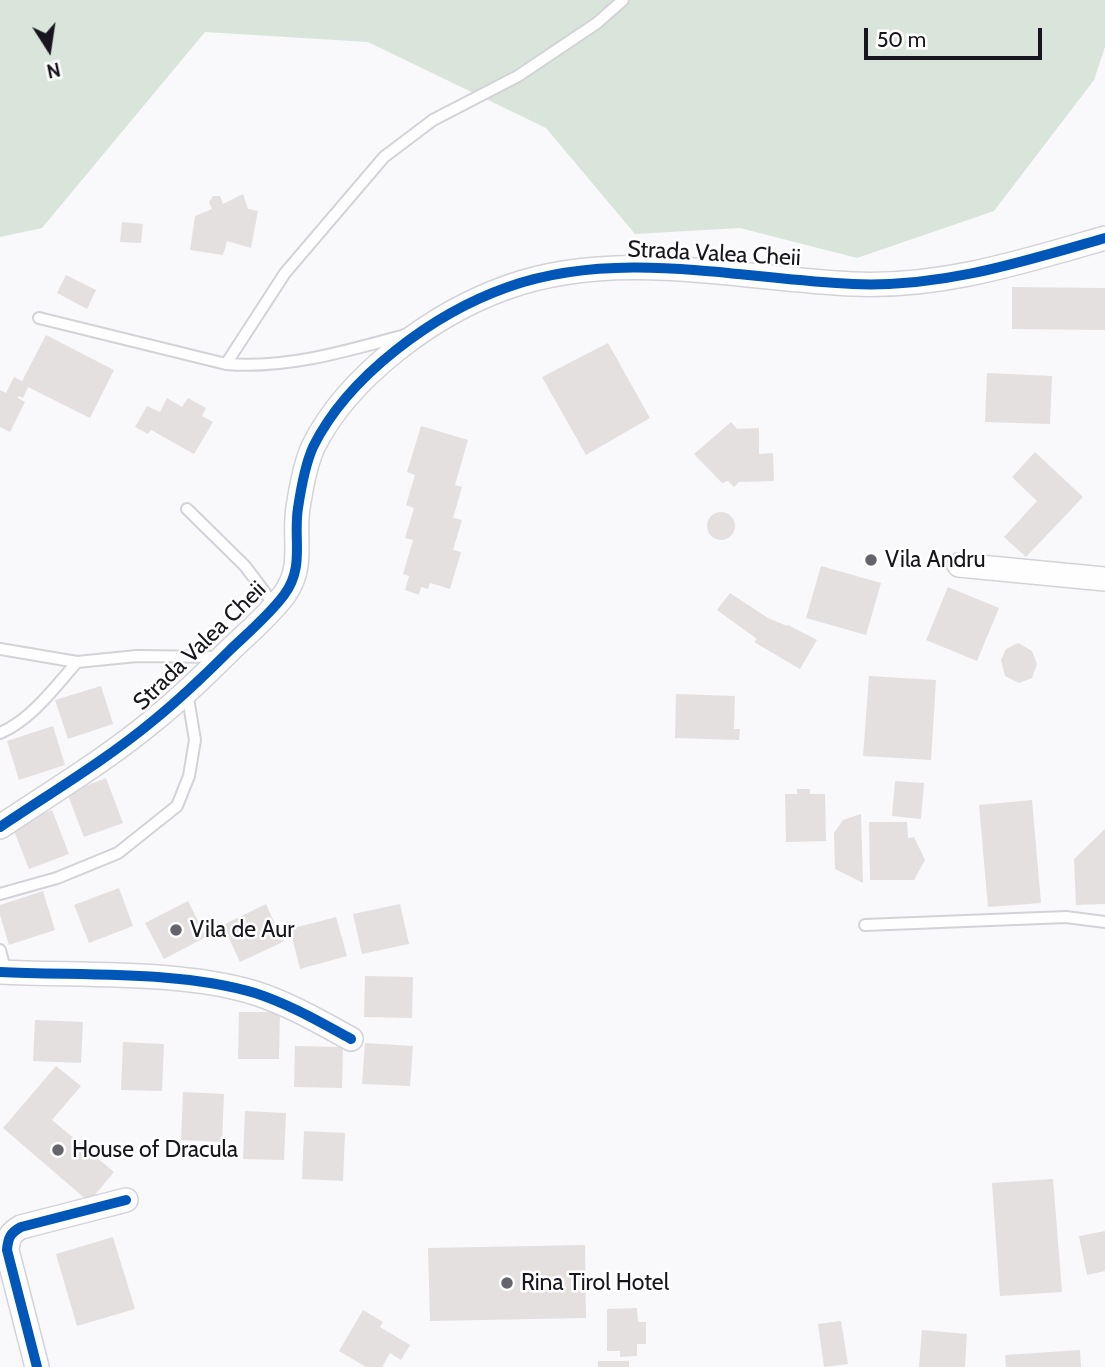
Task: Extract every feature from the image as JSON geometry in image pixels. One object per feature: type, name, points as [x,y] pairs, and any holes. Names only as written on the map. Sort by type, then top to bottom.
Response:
[{"type":"street","name":"Strada Valea Cheii","points":[[0,827],[103,759],[155,720],[275,606],[293,582],[297,569],[297,513],[303,480],[311,450],[328,420],[356,387],[388,357],[466,305],[510,286],[565,274],[622,268],[684,270],[854,285],[907,284],[989,271],[1105,238]]},
{"type":"street","points":[[959,565],[1105,579]]},
{"type":"street","points":[[3,973],[166,978],[220,984],[284,1004],[351,1039]]},
{"type":"street","points":[[37,1367],[7,1250],[7,1239],[13,1231],[21,1227],[126,1200]]},
{"type":"lane","points":[[226,364],[285,273],[384,157],[433,120],[518,76],[597,23],[623,0]]},
{"type":"lane","points":[[39,318],[226,364],[278,365],[427,329]]},
{"type":"lane","points":[[187,509],[245,566],[275,606]]},
{"type":"lane","points":[[0,649],[77,662],[137,656],[223,657]]},
{"type":"lane","points":[[0,733],[13,727],[50,694],[77,662]]},
{"type":"lane","points":[[0,894],[57,878],[118,853],[177,806],[189,776],[195,740],[187,692]]},
{"type":"lane","points":[[865,925],[1066,917],[1105,922]]},
{"type":"lane","points":[[0,950],[3,973]]},
{"type":"shaded area","points":[[0,0],[1105,0],[1105,47],[1094,80],[994,211],[857,258],[740,228],[635,234],[546,128],[368,42],[205,32],[42,228],[0,237]]},
{"type":"building","points":[[243,194],[248,209],[258,211],[251,248],[227,241],[223,255],[190,250],[195,216],[212,209],[209,202],[213,196],[220,196],[223,204]]},
{"type":"building","points":[[122,222],[143,224],[141,243],[120,242]]},
{"type":"building","points":[[66,275],[96,290],[87,309],[57,293]]},
{"type":"building","points":[[1012,287],[1105,288],[1105,330],[1012,329]]},
{"type":"building","points":[[46,335],[114,370],[90,418],[28,387],[23,398],[18,398],[25,402],[10,432],[0,427],[0,390],[6,393],[14,377],[22,381]]},
{"type":"building","points":[[608,343],[650,418],[586,455],[542,377]]},
{"type":"building","points":[[987,373],[1052,376],[1050,424],[985,422]]},
{"type":"building","points":[[167,398],[182,407],[188,398],[206,408],[202,416],[213,422],[194,454],[151,430],[148,434],[135,427],[147,406],[160,412]]},
{"type":"building","points":[[731,422],[737,429],[759,428],[759,454],[773,453],[774,481],[739,482],[734,487],[728,481],[722,483],[694,454]]},
{"type":"building","points":[[421,426],[468,440],[455,485],[462,487],[453,518],[462,520],[453,550],[461,552],[450,589],[430,583],[428,589],[421,587],[419,595],[405,590],[409,576],[403,574],[413,540],[405,538],[414,508],[406,505],[415,475],[407,472]]},
{"type":"building","points":[[1035,452],[1083,497],[1026,557],[1004,537],[1037,501],[1012,477]]},
{"type":"building","points":[[721,512],[731,516],[735,526],[731,536],[721,540],[711,536],[707,526],[711,516]]},
{"type":"building","points":[[821,566],[881,583],[866,635],[806,618]]},
{"type":"building","points":[[948,587],[999,608],[977,661],[926,640]]},
{"type":"building","points":[[730,593],[768,618],[817,640],[800,669],[754,642],[757,639],[717,610]]},
{"type":"building","points":[[1018,643],[1032,651],[1037,664],[1032,678],[1019,683],[1005,676],[1001,660],[1006,649]]},
{"type":"building","points":[[869,676],[936,680],[931,760],[863,756]]},
{"type":"building","points":[[101,686],[113,724],[68,739],[55,700]]},
{"type":"building","points":[[676,694],[735,696],[734,729],[740,729],[739,740],[675,738]]},
{"type":"building","points":[[53,726],[65,765],[19,780],[7,741]]},
{"type":"building","points":[[106,778],[123,823],[84,837],[67,793]]},
{"type":"building","points":[[895,781],[924,783],[921,819],[892,816]]},
{"type":"building","points":[[797,789],[810,789],[810,794],[825,794],[826,841],[786,842],[785,794],[797,794]]},
{"type":"building","points":[[1032,800],[1041,903],[988,907],[979,805]]},
{"type":"building","points":[[52,810],[69,854],[29,869],[12,826]]},
{"type":"building","points":[[861,814],[863,883],[835,869],[834,833],[843,820]]},
{"type":"building","points":[[869,822],[907,822],[908,838],[914,837],[925,860],[914,880],[870,880]]},
{"type":"building","points":[[1105,829],[1105,904],[1076,905],[1074,859]]},
{"type":"building","points":[[119,888],[133,926],[89,943],[74,905]]},
{"type":"building","points":[[43,891],[55,930],[9,945],[0,915],[0,905]]},
{"type":"building","name":"Vila de Aur","points":[[188,901],[206,937],[164,959],[145,923]]},
{"type":"building","points":[[266,904],[283,942],[240,962],[223,925]]},
{"type":"building","points":[[400,904],[409,944],[362,954],[353,914]]},
{"type":"building","points":[[336,917],[347,956],[300,969],[290,929]]},
{"type":"building","points":[[365,976],[413,977],[412,1018],[364,1017]]},
{"type":"building","points":[[239,1012],[280,1012],[279,1059],[238,1059]]},
{"type":"building","points":[[35,1020],[83,1022],[81,1063],[33,1061]]},
{"type":"building","points":[[123,1042],[164,1044],[162,1091],[121,1090]]},
{"type":"building","points":[[365,1043],[413,1046],[410,1086],[362,1084]]},
{"type":"building","points":[[295,1046],[343,1047],[342,1088],[294,1087]]},
{"type":"building","name":"House of Dracula","points":[[56,1066],[81,1086],[52,1120],[114,1172],[89,1202],[3,1128]]},
{"type":"building","points":[[183,1092],[224,1094],[222,1142],[181,1140]]},
{"type":"building","points":[[245,1111],[286,1113],[284,1160],[243,1159]]},
{"type":"building","points":[[304,1131],[345,1133],[343,1181],[302,1179]]},
{"type":"building","points":[[1053,1179],[1062,1292],[1000,1296],[992,1183]]},
{"type":"building","points":[[1105,1231],[1105,1271],[1087,1275],[1079,1236]]},
{"type":"building","points":[[113,1237],[135,1309],[77,1326],[56,1254]]},
{"type":"building","name":"Rina Tirol Hotel","points":[[585,1245],[586,1318],[430,1321],[428,1248]]},
{"type":"building","points":[[637,1308],[638,1322],[646,1322],[646,1344],[637,1344],[637,1356],[620,1357],[620,1351],[607,1351],[607,1309]]},
{"type":"building","points":[[363,1310],[383,1322],[380,1327],[410,1345],[401,1360],[390,1353],[382,1367],[366,1367],[339,1351]]},
{"type":"building","points":[[841,1321],[848,1364],[824,1367],[818,1324]]},
{"type":"building","points":[[922,1330],[967,1334],[965,1367],[919,1367]]},
{"type":"building","points":[[1080,1350],[1081,1367],[1006,1367],[1005,1355]]},
{"type":"building","points":[[598,1361],[629,1361],[629,1367],[598,1367]]},
{"type":"cycle path","points":[[0,827],[136,735],[193,686],[272,609],[284,595],[294,574],[297,519],[304,477],[313,447],[328,421],[348,396],[396,350],[451,313],[508,287],[550,275],[593,269],[680,269],[810,281],[886,284],[981,272],[1105,238]]},
{"type":"cycle path","points":[[0,972],[162,977],[226,986],[280,1002],[351,1039]]},
{"type":"cycle path","points":[[37,1367],[7,1250],[10,1236],[21,1227],[126,1200]]},
{"type":"place","name":"Vila Andru","points":[[871,560]]},
{"type":"place","name":"Vila de Aur","points":[[176,930]]},
{"type":"place","name":"House of Dracula","points":[[58,1150]]},
{"type":"place","name":"Rina Tirol Hotel","points":[[507,1283]]}]
